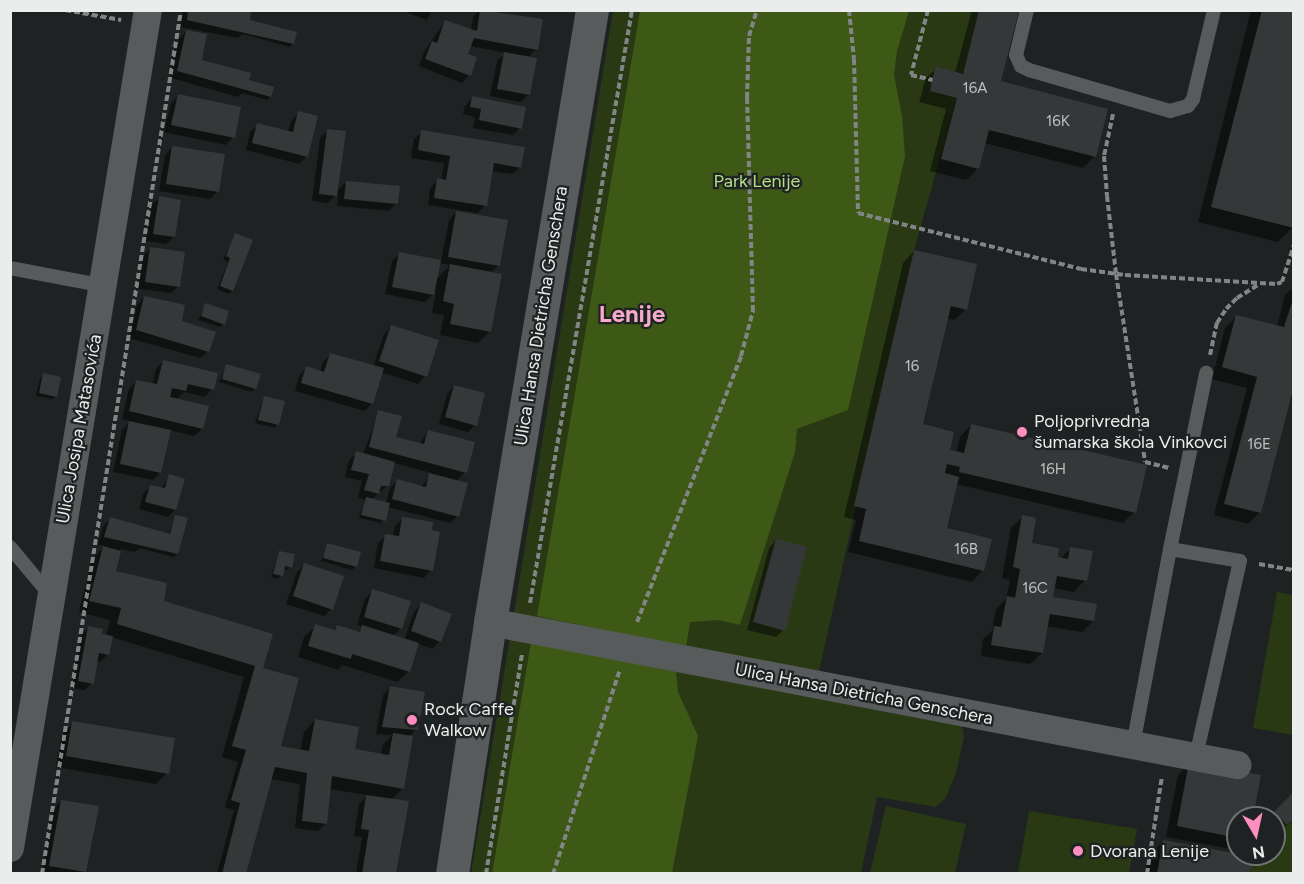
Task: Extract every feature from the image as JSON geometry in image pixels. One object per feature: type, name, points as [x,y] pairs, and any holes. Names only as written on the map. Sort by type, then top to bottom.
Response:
[{"type":"main road","name":"Ulica Hansa Dietricha Genschera","points":[[452,873],[490,622],[592,10]]},
{"type":"street","name":"Ulica Josipa Matasovića","points":[[10,848],[147,17]]},
{"type":"street","name":"Ulica Hansa Dietricha Genschera","points":[[490,622],[1237,765]]},
{"type":"lane","points":[[1027,10],[1016,54],[1021,66],[1170,111],[1188,106],[1193,99],[1214,10]]},
{"type":"lane","points":[[10,268],[104,286]]},
{"type":"lane","points":[[1133,745],[1206,373]]},
{"type":"lane","points":[[10,547],[50,596]]},
{"type":"lane","points":[[1170,549],[1240,561],[1196,757]]},
{"type":"path","points":[[65,10],[147,17]]},
{"type":"path","points":[[42,873],[181,10]]},
{"type":"path","points":[[486,873],[632,10]]},
{"type":"path","points":[[553,873],[626,648],[741,356],[753,311],[747,98],[749,36],[757,10]]},
{"type":"path","points":[[849,10],[854,59],[858,213],[1081,269],[1116,274],[1277,284],[1282,282],[1293,244]]},
{"type":"path","points":[[928,10],[911,75],[932,80]]},
{"type":"path","points":[[1119,96],[1107,136],[1104,156],[1116,274],[1145,462],[1186,471]]},
{"type":"path","points":[[1206,373],[1217,323],[1237,298],[1260,283]]},
{"type":"path","points":[[1240,561],[1293,570]]},
{"type":"path","points":[[1147,873],[1166,752]]},
{"type":"green space","name":"Park Lenije","points":[[613,11],[979,11],[963,74],[936,66],[930,90],[957,98],[914,250],[814,693],[961,720],[964,737],[956,773],[945,799],[936,807],[877,797],[861,873],[471,874]]},
{"type":"green space","points":[[640,11],[909,11],[897,51],[894,75],[902,116],[905,156],[848,410],[797,429],[795,452],[740,625],[719,620],[690,622],[686,647],[537,616]]},
{"type":"green space","points":[[1277,592],[1293,595],[1293,735],[1253,728]]},
{"type":"green space","points":[[531,642],[676,670],[678,692],[698,736],[672,873],[492,874]]},
{"type":"green space","points":[[1293,792],[1293,873],[1157,874],[1163,840],[1226,852],[1226,866],[1286,866],[1286,806],[1280,806]]},
{"type":"green space","points":[[886,806],[966,824],[955,873],[870,873]]},
{"type":"green space","name":"Dvorana Lenije","points":[[1029,811],[1137,829],[1129,873],[1018,873]]},
{"type":"building","points":[[188,10],[251,11],[250,20],[297,32],[294,44],[187,20]]},
{"type":"building","points":[[480,10],[543,19],[538,50],[474,38],[468,54],[477,57],[471,76],[425,59],[432,41],[437,43],[445,20],[477,31]]},
{"type":"building","points":[[979,10],[1019,10],[1001,81],[1108,109],[1096,157],[989,130],[979,169],[941,159],[957,98],[930,91],[932,80],[936,66],[963,74]]},
{"type":"building","points":[[1262,10],[1294,10],[1294,228],[1211,207]]},
{"type":"building","points":[[186,30],[207,34],[202,60],[251,73],[249,80],[274,87],[271,97],[177,71]]},
{"type":"building","points":[[504,52],[537,58],[530,95],[497,89]]},
{"type":"building","points":[[178,94],[241,107],[235,138],[171,125]]},
{"type":"building","points":[[472,96],[526,107],[522,129],[479,120],[481,109],[470,107]]},
{"type":"building","points":[[298,111],[318,116],[308,157],[252,143],[257,123],[293,132]]},
{"type":"building","points":[[327,129],[346,131],[337,196],[319,194]]},
{"type":"building","points":[[421,130],[525,147],[521,168],[494,163],[487,206],[434,198],[437,178],[446,180],[450,156],[418,150]]},
{"type":"building","points":[[172,146],[225,154],[219,192],[166,184]]},
{"type":"building","points":[[346,181],[400,186],[398,204],[344,199]]},
{"type":"building","points":[[159,196],[181,200],[175,237],[153,234]]},
{"type":"building","points":[[456,211],[508,220],[500,266],[448,257]]},
{"type":"building","points":[[235,233],[253,240],[233,291],[220,286],[230,258],[226,256]]},
{"type":"building","points":[[150,247],[185,252],[180,287],[145,282]]},
{"type":"building","points":[[914,250],[977,264],[967,310],[951,306],[923,424],[954,432],[950,450],[964,453],[971,424],[1147,465],[1136,513],[959,472],[960,467],[947,464],[945,473],[959,477],[947,528],[992,539],[984,571],[859,541],[866,509],[854,506]]},
{"type":"building","points":[[399,252],[441,260],[434,295],[392,287]]},
{"type":"building","points":[[450,264],[502,274],[491,332],[450,324],[454,304],[443,301]]},
{"type":"building","points":[[144,296],[185,305],[182,321],[216,332],[209,352],[136,330]]},
{"type":"building","points":[[1294,296],[1294,386],[1261,513],[1224,504],[1257,377],[1222,367],[1236,315],[1284,327]]},
{"type":"building","points":[[205,303],[229,311],[225,325],[201,316]]},
{"type":"building","points":[[391,325],[439,340],[427,377],[379,361]]},
{"type":"building","points":[[330,353],[384,368],[373,404],[301,383],[306,366],[324,372]]},
{"type":"building","points":[[163,360],[218,373],[214,390],[188,384],[186,391],[172,388],[170,397],[209,406],[203,429],[129,411],[136,380],[157,384]]},
{"type":"building","points":[[226,364],[261,374],[256,389],[222,379]]},
{"type":"building","points":[[43,373],[61,377],[57,397],[39,393]]},
{"type":"building","points":[[454,385],[485,393],[477,426],[445,417]]},
{"type":"building","points":[[264,396],[285,401],[279,425],[258,420]]},
{"type":"building","points":[[378,410],[402,416],[396,437],[424,444],[428,430],[475,442],[467,473],[369,447]]},
{"type":"building","points":[[129,421],[171,430],[161,473],[120,464]]},
{"type":"building","points":[[356,451],[395,462],[389,486],[381,486],[379,494],[364,490],[369,474],[351,470]]},
{"type":"building","points":[[429,473],[468,483],[459,517],[392,499],[397,479],[426,487]]},
{"type":"building","points":[[169,474],[185,479],[176,510],[145,502],[150,485],[165,488]]},
{"type":"building","points":[[366,497],[390,503],[386,521],[361,515]]},
{"type":"building","points":[[175,515],[188,518],[178,554],[104,537],[110,517],[170,534]]},
{"type":"building","points":[[1022,515],[1036,518],[1032,543],[1059,548],[1058,557],[1068,559],[1070,547],[1093,551],[1087,581],[1057,576],[1053,597],[1097,604],[1094,621],[1050,614],[1043,653],[991,645],[994,626],[1001,627],[1007,596],[1015,598],[1020,569],[1013,567]]},
{"type":"building","points":[[402,517],[433,522],[432,530],[440,532],[433,571],[380,561],[385,534],[399,536]]},
{"type":"building","points":[[776,539],[807,547],[785,631],[753,622]]},
{"type":"building","points":[[327,543],[361,552],[357,567],[323,558]]},
{"type":"building","points":[[103,546],[121,551],[116,571],[167,583],[164,601],[273,634],[263,668],[299,678],[281,746],[309,751],[315,719],[359,727],[355,749],[389,755],[393,733],[413,736],[404,789],[332,776],[327,824],[302,821],[307,773],[275,767],[246,874],[222,874],[240,803],[231,800],[246,750],[232,746],[255,666],[117,624],[121,608],[89,601]]},
{"type":"building","points":[[279,551],[295,554],[292,568],[285,566],[283,576],[273,574]]},
{"type":"building","points":[[304,563],[344,576],[333,610],[293,596]]},
{"type":"building","points":[[372,589],[411,601],[402,629],[364,617]]},
{"type":"building","points":[[421,602],[452,614],[441,642],[411,631]]},
{"type":"building","points":[[315,624],[335,630],[337,625],[360,632],[362,625],[419,643],[410,672],[352,654],[351,659],[308,646]]},
{"type":"building","points":[[88,626],[103,629],[102,634],[113,636],[109,655],[99,653],[94,684],[78,681]]},
{"type":"building","points":[[390,686],[425,692],[418,730],[382,727]]},
{"type":"building","points":[[72,721],[175,738],[169,774],[66,756]]},
{"type":"building","points":[[1189,762],[1261,775],[1255,806],[1226,806],[1226,836],[1177,826]]},
{"type":"building","points":[[1294,792],[1294,819],[1287,825],[1286,806],[1280,806]]},
{"type":"building","points":[[366,795],[409,801],[396,874],[362,874],[369,830],[361,829]]},
{"type":"building","points":[[61,800],[99,806],[86,872],[49,866]]},
{"type":"building","points":[[1163,840],[1226,852],[1226,866],[1252,866],[1248,874],[1157,874]]},
{"type":"place","name":"Poljoprivredna šumarska škola Vinkovci","points":[[1022,432]]},
{"type":"place","name":"Rock Caffe Walkow","points":[[412,720]]},
{"type":"place","name":"Dvorana Lenije","points":[[1078,851]]},
{"type":"district","name":"Lenije","points":[[632,314]]}]
